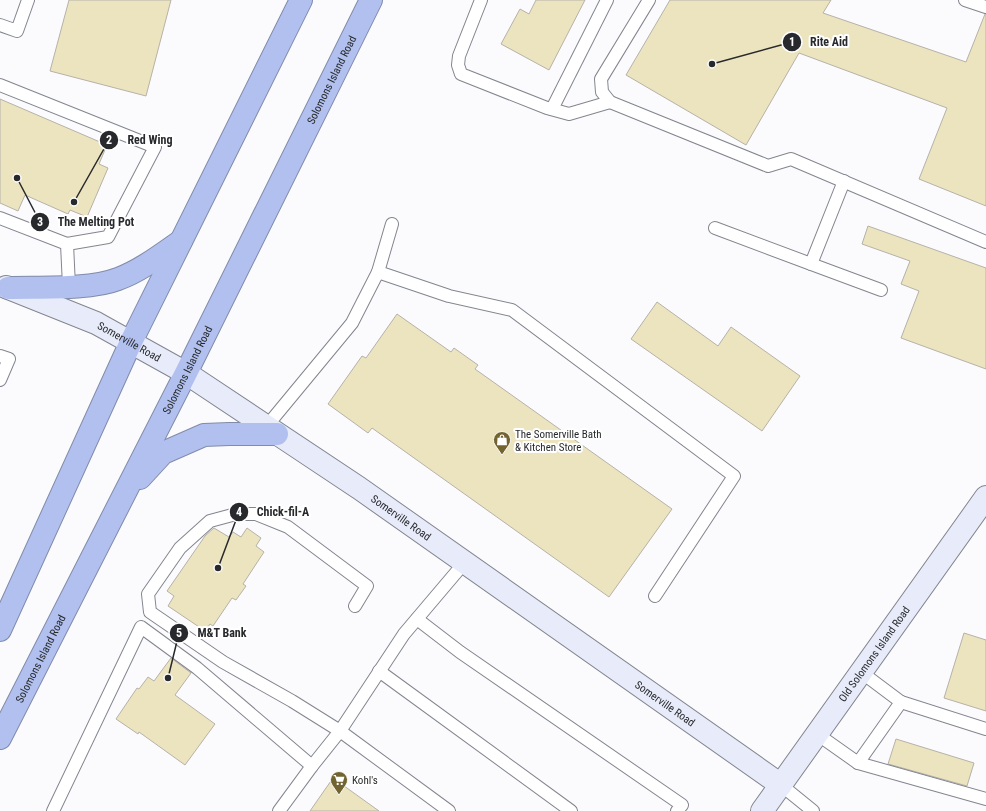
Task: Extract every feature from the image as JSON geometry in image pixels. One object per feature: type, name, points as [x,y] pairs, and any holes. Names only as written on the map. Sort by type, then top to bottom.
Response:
[{"type":"highway","points":[[0,630],[131,342],[301,0]]},
{"type":"highway","name":"Solomons Island Road","points":[[0,738],[186,373],[371,0]]},
{"type":"highway","points":[[4,287],[69,286],[95,284],[117,279],[146,264],[182,241]]},
{"type":"highway","points":[[123,497],[163,453],[204,435],[272,430]]},
{"type":"street","name":"Somerville Road","points":[[4,287],[96,323],[186,373],[359,488],[781,785]]},
{"type":"street","name":"Old Solomons Island Road","points":[[762,811],[986,497]]},
{"type":"lane","points":[[0,25],[17,32],[28,0]]},
{"type":"lane","points":[[481,0],[459,56],[458,65],[461,74],[552,109],[569,114],[610,102]]},
{"type":"lane","points":[[552,109],[607,0]]},
{"type":"lane","points":[[649,0],[601,79],[602,92],[610,102],[768,166],[791,159],[986,242]]},
{"type":"lane","points":[[965,0],[986,7]]},
{"type":"lane","points":[[0,85],[155,147],[108,238],[67,244],[0,218]]},
{"type":"lane","points":[[811,264],[844,181]]},
{"type":"lane","points":[[272,430],[352,323],[378,272],[392,224]]},
{"type":"lane","points":[[715,228],[881,290]]},
{"type":"lane","points":[[67,244],[69,286]]},
{"type":"lane","points":[[378,272],[449,296],[512,310],[734,476],[655,596]]},
{"type":"lane","points":[[0,356],[10,359],[0,380]]},
{"type":"lane","points":[[356,606],[367,586],[288,527],[256,514],[236,514],[210,521],[180,548],[148,594],[150,612],[223,662],[292,701],[340,731],[449,811]]},
{"type":"lane","points":[[279,811],[340,731],[404,634],[465,562]]},
{"type":"lane","points":[[417,619],[460,652],[682,805],[677,811]]},
{"type":"lane","points":[[53,811],[141,627],[197,668],[312,766]]},
{"type":"lane","points":[[379,671],[563,809]]},
{"type":"lane","points":[[861,672],[901,702],[986,729]]},
{"type":"lane","points":[[858,763],[901,702]]},
{"type":"lane","points":[[817,734],[858,763],[986,799]]},
{"type":"lane","points":[[781,785],[814,811]]},
{"type":"building","points":[[69,0],[171,0],[146,96],[50,71]]},
{"type":"building","points":[[536,0],[585,0],[549,70],[501,44],[520,9],[529,14]]},
{"type":"building","points":[[670,0],[831,0],[823,13],[966,62],[986,14],[986,206],[919,179],[947,108],[799,53],[746,145],[626,75]]},
{"type":"building","points":[[0,99],[107,145],[99,164],[108,168],[87,217],[70,210],[68,214],[25,195],[18,211],[0,203]]},
{"type":"building","points":[[868,226],[986,268],[986,369],[901,338],[919,291],[901,284],[910,261],[862,244]]},
{"type":"building","points":[[657,302],[718,346],[731,327],[800,376],[762,431],[631,339]]},
{"type":"building","name":"The Somerville Bath & Kitchen Store","points":[[397,314],[451,352],[454,348],[478,365],[475,369],[672,509],[609,597],[372,428],[368,433],[328,404],[362,356],[366,358]]},
{"type":"building","points":[[214,528],[229,537],[233,532],[241,537],[247,528],[261,538],[256,546],[264,552],[243,584],[246,586],[236,600],[232,598],[213,626],[210,624],[205,631],[168,606],[174,596],[167,591],[205,536]]},
{"type":"building","points":[[964,633],[986,640],[986,711],[944,698]]},
{"type":"building","points":[[171,658],[191,673],[175,695],[215,724],[185,765],[139,732],[138,734],[116,719],[137,688],[139,689],[148,677],[154,681]]},
{"type":"building","points":[[896,739],[974,763],[967,786],[888,764]]},
{"type":"building","name":"Kohl's","points":[[333,778],[379,811],[310,811]]},
{"type":"place","name":"Rite Aid","points":[[712,64]]},
{"type":"place","name":"The Melting Pot","points":[[17,178]]},
{"type":"place","name":"Red Wing","points":[[74,202]]},
{"type":"place","name":"The Somerville Bath & Kitchen Store","points":[[502,455]]},
{"type":"place","name":"Chick-fil-A","points":[[218,568]]},
{"type":"place","name":"M&T Bank","points":[[168,678]]},
{"type":"place","name":"Kohl's","points":[[339,795]]}]
